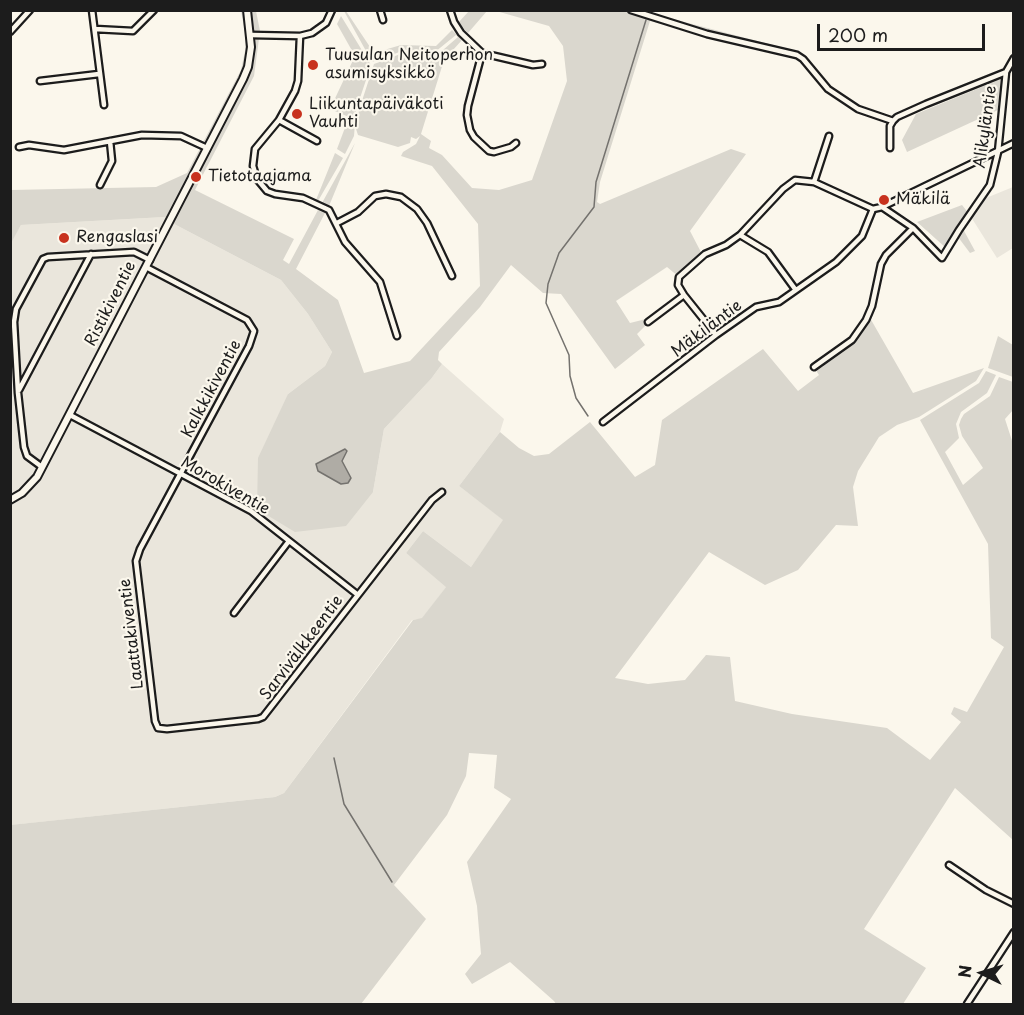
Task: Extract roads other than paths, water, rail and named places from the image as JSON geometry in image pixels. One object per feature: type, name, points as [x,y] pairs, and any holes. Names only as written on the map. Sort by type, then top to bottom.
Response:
[{"type":"street","points":[[10,33],[30,10]]},
{"type":"street","points":[[92,10],[104,105]]},
{"type":"street","points":[[95,29],[132,31],[154,10]]},
{"type":"street","name":"Ristikiventie","points":[[10,500],[32,484],[42,467],[248,67],[251,35],[247,10]]},
{"type":"street","points":[[251,35],[300,36],[312,33],[326,23],[332,10]]},
{"type":"street","points":[[380,10],[383,20]]},
{"type":"street","points":[[450,10],[461,33],[482,53],[533,65],[542,64]]},
{"type":"street","points":[[631,10],[707,34],[797,55],[828,89],[858,109],[893,121]]},
{"type":"street","points":[[300,36],[298,81],[295,91],[279,120],[255,149],[253,166],[257,179],[267,191],[303,198],[329,210],[345,243],[380,282],[397,336]]},
{"type":"street","points":[[482,53],[468,106],[470,130],[489,151],[494,152],[511,147],[516,142]]},
{"type":"street","name":"Alikyläntie","points":[[913,228],[942,258],[990,185],[998,152],[1006,72],[1014,58]]},
{"type":"street","points":[[890,148],[890,126],[897,117],[1006,72]]},
{"type":"street","points":[[40,81],[99,74]]},
{"type":"street","points":[[279,120],[317,141]]},
{"type":"street","points":[[20,147],[29,145],[64,150],[142,135],[181,136],[207,148]]},
{"type":"street","points":[[814,182],[829,136]]},
{"type":"street","points":[[100,185],[112,161],[110,141]]},
{"type":"street","points":[[716,335],[684,295],[678,285],[679,277],[705,254],[726,245],[740,235],[783,189],[795,180],[814,182],[873,209],[882,207],[1014,143]]},
{"type":"street","points":[[337,223],[358,212],[375,196],[387,194],[401,197],[417,209],[427,223],[452,276]]},
{"type":"street","points":[[814,367],[852,340],[866,320],[872,306],[881,264],[886,255],[913,228],[882,207]]},
{"type":"street","name":"Mäkiläntie","points":[[603,422],[756,307],[779,302],[836,262],[862,236],[873,209]]},
{"type":"street","points":[[740,235],[768,252],[795,290]]},
{"type":"street","points":[[42,467],[27,456],[24,447],[18,393],[14,322],[16,309],[43,259],[63,255],[134,252],[150,260]]},
{"type":"street","points":[[18,393],[91,254]]},
{"type":"street","name":"Kalkkikiventie","points":[[146,267],[247,320],[254,331],[252,339],[181,474]]},
{"type":"street","points":[[648,322],[684,295]]},
{"type":"street","name":"Morokiventie","points":[[70,414],[251,511],[358,595]]},
{"type":"street","name":"Laattakiventie","points":[[158,728],[155,721],[136,561],[181,474]]},
{"type":"street","name":"Sarvivälkkeentie","points":[[158,728],[263,717],[432,500],[442,492]]},
{"type":"street","points":[[234,613],[289,540]]},
{"type":"street","points":[[949,865],[986,890],[1014,904]]},
{"type":"street","points":[[967,1005],[1014,932]]},
{"type":"waterway","points":[[588,416],[576,398],[570,376],[569,355],[546,303],[548,284],[559,253],[594,207],[596,182],[646,20]]},
{"type":"waterway","points":[[334,758],[344,804],[392,882]]},
{"type":"place","name":"Tuusulan Neitoperhon asumisyksikkö","points":[[313,65]]},
{"type":"place","name":"Liikuntapäiväkoti Vauhti","points":[[297,114]]},
{"type":"place","name":"Tietotaajama","points":[[196,177]]},
{"type":"place","name":"Mäkilä","points":[[884,200]]},
{"type":"place","name":"Rengaslasi","points":[[64,238]]}]
